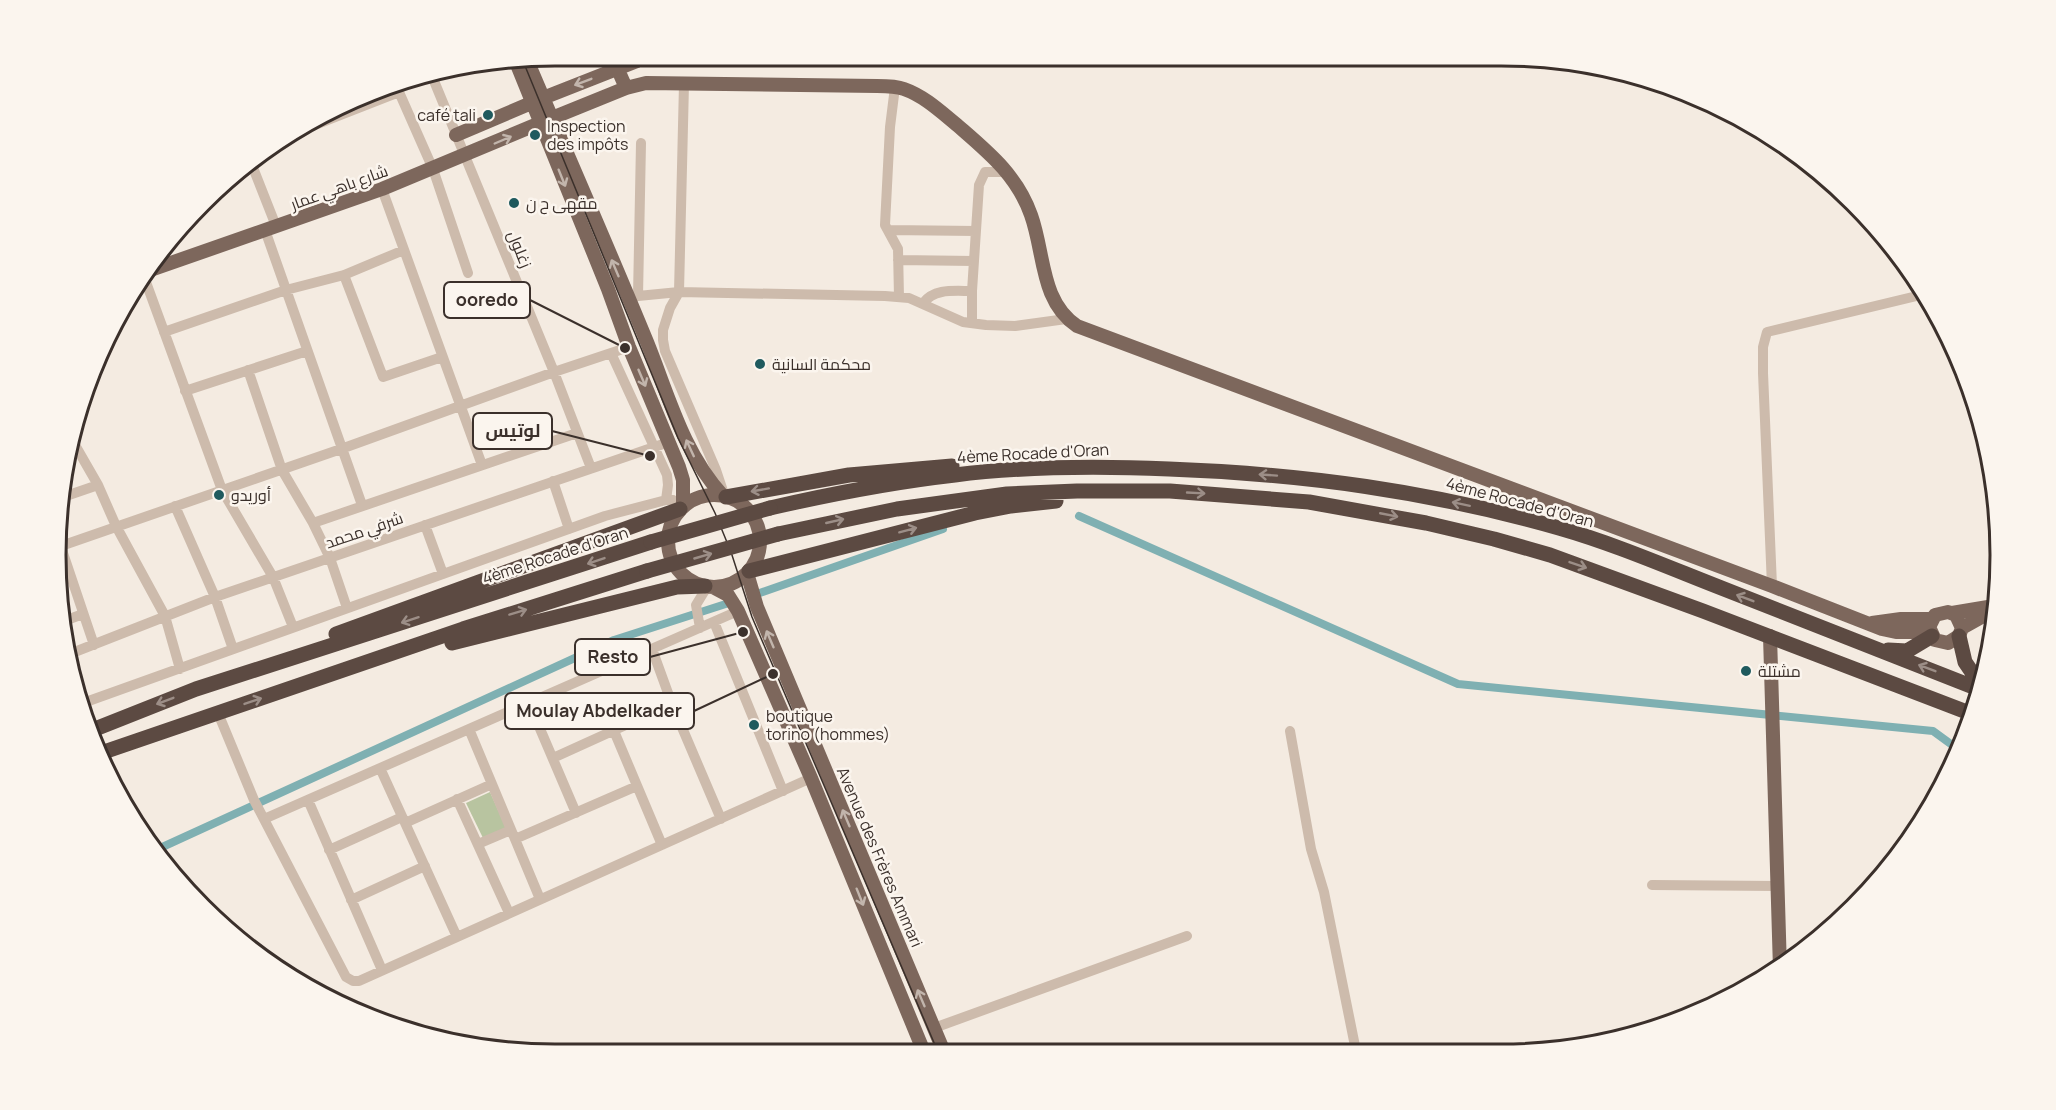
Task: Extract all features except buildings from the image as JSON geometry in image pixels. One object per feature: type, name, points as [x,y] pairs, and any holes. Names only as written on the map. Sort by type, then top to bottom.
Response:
[{"type":"highway","points":[[725,496],[849,475],[909,469],[988,464],[1111,467]]},
{"type":"highway","name":"4ème Rocade d'Oran","points":[[98,728],[195,689],[651,542],[770,508],[873,487],[955,475],[1021,469],[1111,467],[1313,478],[1376,487],[1470,505],[1563,530],[1972,685]]},
{"type":"highway","points":[[107,751],[463,629],[778,534],[897,509],[1007,494],[1077,491],[1170,491],[1310,502],[1426,522],[1550,555],[1611,576],[1964,711]]},
{"type":"highway","points":[[748,572],[938,522],[1011,506],[1170,491]]},
{"type":"highway","points":[[195,689],[386,615],[682,508]]},
{"type":"highway","points":[[370,661],[677,587],[708,587]]},
{"type":"highway","points":[[1871,647],[1898,652],[1907,651],[1931,629]]},
{"type":"highway","points":[[1960,632],[1965,662],[1974,677]]},
{"type":"main road","points":[[456,135],[538,100],[607,66]]},
{"type":"main road","points":[[617,66],[626,88]]},
{"type":"main road","points":[[639,66],[646,83]]},
{"type":"main road","points":[[519,67],[538,100]]},
{"type":"main road","points":[[529,67],[538,100],[629,347],[682,474],[682,508]]},
{"type":"main road","name":"شارع باهي عمار","points":[[161,265],[382,189],[626,88],[646,83],[895,87],[922,97],[992,154],[1007,172],[1025,199],[1032,217],[1049,293],[1066,319]]},
{"type":"main road","points":[[546,121],[633,297],[690,450],[704,474],[725,496],[748,510],[758,527],[760,547],[756,560],[748,572],[735,582],[708,587]]},
{"type":"main road","points":[[1066,319],[1077,326],[1772,586],[1867,624],[1893,620],[1931,629],[1943,644],[1952,642],[1960,632],[1987,614]]},
{"type":"main road","points":[[725,496],[702,497],[682,508],[669,528],[669,550],[672,560],[685,577],[724,591],[735,605]]},
{"type":"main road","name":"Avenue des Frères Ammari","points":[[748,572],[750,588],[757,607],[941,1044]]},
{"type":"main road","name":"Avenue des Frères Ammari","points":[[735,605],[811,778],[921,1044]]},
{"type":"main road","points":[[1931,629],[1943,611],[1952,613],[1987,608]]},
{"type":"main road","points":[[1952,613],[1959,619],[1960,632]]},
{"type":"main road","points":[[1770,636],[1770,705],[1780,957]]},
{"type":"street","name":"زغلول","points":[[434,81],[591,468]]},
{"type":"street","points":[[684,84],[679,292],[670,308],[663,330],[665,351],[719,476],[725,496]]},
{"type":"street","points":[[895,87],[890,127],[885,225],[898,249],[898,297]]},
{"type":"street","points":[[349,112],[399,92],[433,169],[468,273]]},
{"type":"street","points":[[641,142],[633,297],[679,292],[766,292],[898,297],[923,303],[963,322],[1015,326],[1066,319]]},
{"type":"street","points":[[972,323],[979,185],[992,154]]},
{"type":"street","points":[[253,170],[286,290],[362,506]]},
{"type":"street","points":[[985,172],[1007,172]]},
{"type":"street","points":[[382,189],[483,465]]},
{"type":"street","points":[[888,230],[976,231]]},
{"type":"street","points":[[164,332],[286,290],[344,275],[404,250]]},
{"type":"street","points":[[898,260],[974,261]]},
{"type":"street","points":[[344,275],[383,377],[442,357]]},
{"type":"street","points":[[152,278],[164,332],[222,490],[273,577],[293,627]]},
{"type":"street","points":[[923,303],[936,292],[972,291]]},
{"type":"street","points":[[1772,586],[1763,373],[1763,347],[1767,332],[1916,296]]},
{"type":"street","points":[[66,544],[629,347]]},
{"type":"street","points":[[665,351],[678,348]]},
{"type":"street","points":[[186,391],[307,351]]},
{"type":"street","points":[[611,353],[668,479],[666,500]]},
{"type":"street","points":[[248,370],[282,470],[313,523],[330,558],[347,608]]},
{"type":"street","points":[[313,523],[577,433]]},
{"type":"street","name":"شرفي محمد","points":[[75,652],[215,597],[669,442]]},
{"type":"street","points":[[78,450],[165,616],[180,669]]},
{"type":"street","points":[[553,481],[568,529]]},
{"type":"street","points":[[70,495],[98,485]]},
{"type":"street","points":[[89,701],[605,516],[666,500],[673,500],[682,508]]},
{"type":"street","points":[[175,506],[215,597],[233,648]]},
{"type":"street","points":[[425,525],[443,574]]},
{"type":"street","points":[[66,562],[94,645]]},
{"type":"street","points":[[698,619],[698,600],[708,587]]},
{"type":"street","points":[[259,810],[308,800],[652,649],[698,619],[714,622],[735,605]]},
{"type":"street","points":[[70,619],[83,614]]},
{"type":"street","points":[[714,622],[783,791]]},
{"type":"street","points":[[652,649],[672,704],[721,819]]},
{"type":"street","points":[[530,703],[576,813]]},
{"type":"street","points":[[553,758],[672,704]]},
{"type":"street","points":[[218,713],[259,810],[346,976],[356,981],[811,778]]},
{"type":"street","points":[[470,729],[540,899]]},
{"type":"street","points":[[614,731],[662,845]]},
{"type":"street","points":[[1290,731],[1311,849],[1324,892],[1355,1044]]},
{"type":"street","points":[[380,768],[457,937]]},
{"type":"street","points":[[329,850],[492,784]]},
{"type":"street","points":[[478,844],[576,813],[637,786]]},
{"type":"street","points":[[308,800],[382,970]]},
{"type":"street","points":[[457,800],[509,913]]},
{"type":"street","points":[[351,900],[425,866]]},
{"type":"street","points":[[1652,885],[1777,886]]},
{"type":"street","points":[[934,1028],[1187,936]]},
{"type":"green space","points":[[490,792],[506,828],[483,838],[466,803]]},
{"type":"waterway","points":[[1079,516],[1458,684],[1933,731],[1952,745]]},
{"type":"waterway","points":[[751,596],[943,529]]},
{"type":"waterway","points":[[163,847],[614,640],[735,601]]},
{"type":"tram line","points":[[525,67],[678,438],[715,513],[731,552],[752,617],[935,1044]]},
{"type":"place","name":"café tali","points":[[488,115]]},
{"type":"place","name":"Inspection des impôts","points":[[535,135]]},
{"type":"place","name":"مقهى ح ن","points":[[514,203]]},
{"type":"place","name":"ooredo","points":[[625,348]]},
{"type":"place","name":"محكمة السانية","points":[[760,364]]},
{"type":"place","name":"لوتيس","points":[[650,456]]},
{"type":"place","name":"أوريدو","points":[[219,495]]},
{"type":"place","name":"Resto","points":[[743,632]]},
{"type":"place","name":"مشتلة","points":[[1746,671]]},
{"type":"place","name":"Moulay Abdelkader","points":[[773,674]]},
{"type":"place","name":"boutique torino (hommes)","points":[[754,725]]}]
